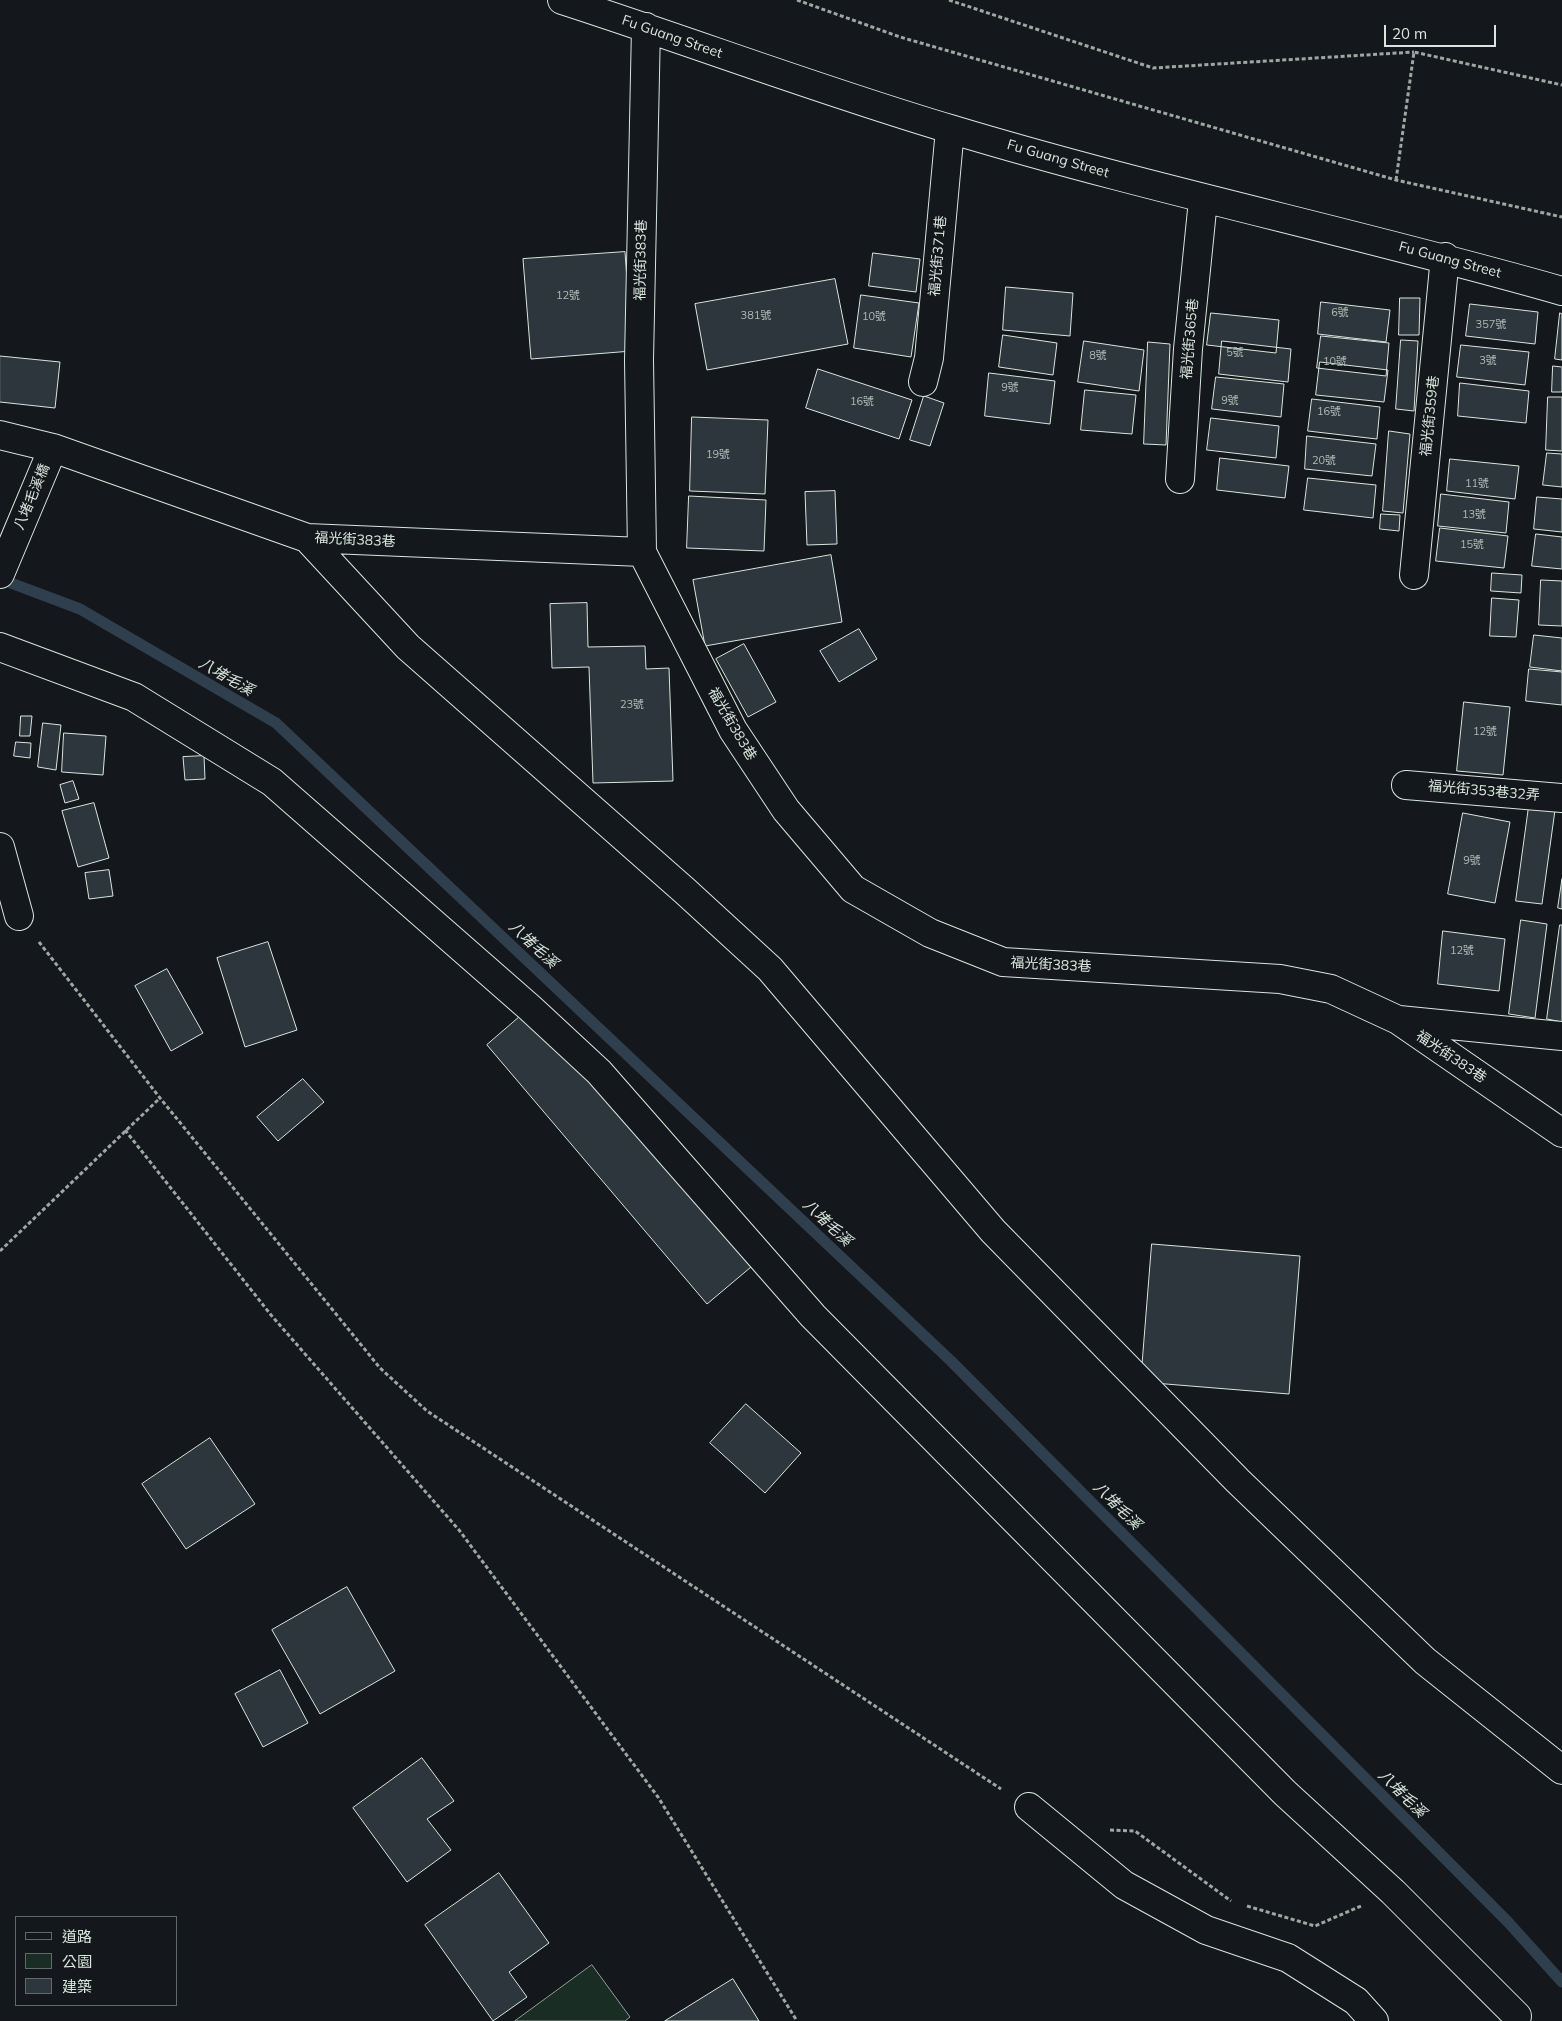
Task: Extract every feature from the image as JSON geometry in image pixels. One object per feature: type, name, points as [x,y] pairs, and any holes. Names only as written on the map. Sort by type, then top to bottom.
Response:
[{"type":"street","name":"Fu Guang Street","points":[[562,0],[950,129],[1203,200],[1445,258],[1562,291]]},
{"type":"street","name":"福光街383巷","points":[[646,27],[639,360],[642,552],[732,730],[786,810],[853,889],[930,934],[1003,962],[1280,979],[1331,989],[1398,1020],[1562,1133]]},
{"type":"street","name":"福光街371巷","points":[[923,382],[929,358],[950,129]]},
{"type":"street","name":"福光街365巷","points":[[1180,479],[1188,349],[1203,200]]},
{"type":"street","name":"福光街359巷","points":[[1414,575],[1445,258]]},
{"type":"street","name":"福光街383巷","points":[[0,435],[53,448],[306,538],[642,552]]},
{"type":"street","name":"八堵毛溪橋","points":[[0,574],[53,448]]},
{"type":"street","points":[[306,538],[408,647],[685,891],[770,970],[993,1231],[1238,1481],[1425,1661],[1562,1770]]},
{"type":"street","points":[[0,647],[134,697],[272,782],[530,1008],[599,1072],[813,1316],[1285,1793],[1393,1892],[1517,2016]]},
{"type":"street","name":"福光街353巷32弄","points":[[1406,785],[1562,798]]},
{"type":"street","points":[[0,847],[19,916]]},
{"type":"street","points":[[1398,1020],[1562,1036]]},
{"type":"street","points":[[1029,1807],[1124,1885],[1206,1930],[1288,1958],[1356,2001],[1374,2021]]},
{"type":"path","points":[[797,0],[900,37],[1396,180],[1562,217]]},
{"type":"path","points":[[949,0],[1153,68],[1414,52],[1562,85]]},
{"type":"path","points":[[1396,180],[1414,52]]},
{"type":"path","points":[[19,916],[160,1098],[380,1368],[427,1411],[1029,1807]]},
{"type":"path","points":[[0,1250],[160,1098]]},
{"type":"path","points":[[126,1130],[270,1315],[459,1530],[658,1797],[797,2021]]},
{"type":"path","points":[[1080,1849],[1098,1830],[1135,1831],[1230,1901],[1316,1926],[1393,1892]]},
{"type":"green space","points":[[592,1965],[630,2017],[625,2021],[515,2021]]},
{"type":"building","points":[[625,252],[632,351],[531,359],[523,259]]},
{"type":"building","points":[[873,253],[920,259],[916,292],[869,286]]},
{"type":"building","points":[[835,279],[848,344],[707,370],[695,304]]},
{"type":"building","points":[[1006,287],[1073,293],[1070,336],[1003,330]]},
{"type":"building","points":[[861,295],[919,303],[911,357],[854,348]]},
{"type":"building","points":[[1400,298],[1420,298],[1419,335],[1399,335]]},
{"type":"building","points":[[1321,302],[1390,310],[1386,342],[1318,334]]},
{"type":"building","points":[[1470,304],[1538,312],[1535,344],[1466,336]]},
{"type":"building","points":[[1211,313],[1279,320],[1276,353],[1207,345]]},
{"type":"building","points":[[1560,313],[1562,314],[1562,360],[1555,359]]},
{"type":"building","points":[[1003,335],[1057,343],[1053,375],[999,367]]},
{"type":"building","points":[[1321,336],[1389,343],[1386,376],[1317,368]]},
{"type":"building","points":[[1401,340],[1418,341],[1414,411],[1396,409]]},
{"type":"building","points":[[1084,341],[1144,350],[1139,391],[1078,382]]},
{"type":"building","points":[[1222,341],[1291,349],[1288,382],[1219,374]]},
{"type":"building","points":[[1148,342],[1170,344],[1166,445],[1144,444]]},
{"type":"building","points":[[1461,345],[1529,352],[1525,385],[1457,377]]},
{"type":"building","points":[[0,356],[60,362],[55,408],[0,402]]},
{"type":"building","points":[[1320,362],[1388,370],[1384,402],[1316,395]]},
{"type":"building","points":[[1553,366],[1562,367],[1562,392],[1552,392]]},
{"type":"building","points":[[818,369],[912,400],[899,439],[806,408]]},
{"type":"building","points":[[989,373],[1055,381],[1050,424],[985,416]]},
{"type":"building","points":[[1216,377],[1284,384],[1281,417],[1212,409]]},
{"type":"building","points":[[1460,383],[1529,391],[1526,423],[1458,416]]},
{"type":"building","points":[[1085,390],[1136,395],[1132,434],[1081,430]]},
{"type":"building","points":[[924,396],[944,403],[930,446],[910,440]]},
{"type":"building","points":[[1548,397],[1562,397],[1562,451],[1546,450]]},
{"type":"building","points":[[1312,399],[1380,407],[1377,439],[1308,431]]},
{"type":"building","points":[[692,417],[768,420],[765,494],[690,491]]},
{"type":"building","points":[[1211,418],[1279,426],[1276,458],[1207,450]]},
{"type":"building","points":[[1389,431],[1410,434],[1403,513],[1383,511]]},
{"type":"building","points":[[1307,436],[1376,444],[1372,476],[1305,469]]},
{"type":"building","points":[[1547,453],[1562,454],[1562,487],[1543,485]]},
{"type":"building","points":[[1220,458],[1289,466],[1285,498],[1217,490]]},
{"type":"building","points":[[1450,459],[1519,466],[1515,499],[1447,491]]},
{"type":"building","points":[[1308,478],[1376,485],[1373,518],[1304,510]]},
{"type":"building","points":[[835,491],[837,544],[807,545],[805,492]]},
{"type":"building","points":[[1441,494],[1509,502],[1506,533],[1438,526]]},
{"type":"building","points":[[689,496],[766,500],[764,551],[687,548]]},
{"type":"building","points":[[1537,497],[1562,499],[1562,532],[1534,529]]},
{"type":"building","points":[[1381,514],[1400,515],[1399,531],[1380,529]]},
{"type":"building","points":[[1440,528],[1508,536],[1504,568],[1436,561]]},
{"type":"building","points":[[1536,534],[1562,537],[1562,569],[1532,566]]},
{"type":"building","points":[[831,555],[842,622],[705,646],[693,580]]},
{"type":"building","points":[[1492,573],[1522,575],[1521,593],[1491,591]]},
{"type":"building","points":[[1541,580],[1562,581],[1562,626],[1539,625]]},
{"type":"building","points":[[1492,598],[1519,600],[1516,637],[1490,636]]},
{"type":"building","points":[[587,603],[588,647],[645,646],[646,669],[669,668],[673,781],[593,783],[589,667],[552,668],[550,604]]},
{"type":"building","points":[[859,629],[877,659],[839,682],[820,651]]},
{"type":"building","points":[[1534,635],[1562,638],[1562,671],[1530,667]]},
{"type":"building","points":[[744,644],[776,702],[748,717],[716,659]]},
{"type":"building","points":[[1529,669],[1562,672],[1562,705],[1526,701]]},
{"type":"building","points":[[1464,702],[1510,707],[1503,775],[1457,771]]},
{"type":"building","points":[[21,716],[32,716],[30,736],[20,736]]},
{"type":"building","points":[[43,723],[61,725],[56,770],[38,767]]},
{"type":"building","points":[[64,733],[106,736],[103,775],[62,772]]},
{"type":"building","points":[[16,742],[31,743],[30,758],[14,756]]},
{"type":"building","points":[[204,756],[205,779],[185,780],[183,757]]},
{"type":"building","points":[[73,781],[79,799],[65,803],[60,785]]},
{"type":"building","points":[[94,803],[109,858],[78,867],[62,811]]},
{"type":"building","points":[[1529,806],[1555,810],[1542,904],[1516,901]]},
{"type":"building","points":[[1463,813],[1510,822],[1495,903],[1448,894]]},
{"type":"building","points":[[109,870],[113,896],[89,899],[85,873]]},
{"type":"building","points":[[1562,879],[1562,909],[1558,908]]},
{"type":"building","points":[[1521,920],[1547,924],[1535,1018],[1509,1014]]},
{"type":"building","points":[[1560,925],[1562,925],[1562,1022],[1547,1019]]},
{"type":"building","points":[[1443,931],[1505,939],[1499,991],[1438,984]]},
{"type":"building","points":[[268,942],[297,1030],[245,1047],[217,958]]},
{"type":"building","points":[[167,969],[203,1033],[171,1051],[135,986]]},
{"type":"building","points":[[530,1008],[751,1267],[707,1304],[487,1045]]},
{"type":"building","points":[[303,1079],[324,1102],[278,1141],[257,1117]]},
{"type":"building","points":[[1152,1244],[1300,1256],[1289,1394],[1141,1382]]},
{"type":"building","points":[[746,1404],[801,1453],[765,1493],[710,1443]]},
{"type":"building","points":[[210,1438],[255,1504],[186,1549],[142,1484]]},
{"type":"building","points":[[347,1587],[395,1671],[320,1714],[272,1630]]},
{"type":"building","points":[[280,1670],[308,1723],[263,1747],[235,1694]]},
{"type":"building","points":[[422,1758],[454,1801],[427,1819],[451,1850],[407,1882],[353,1808]]},
{"type":"building","points":[[499,1873],[549,1943],[509,1972],[527,1997],[493,2021],[425,1925]]},
{"type":"building","points":[[733,1979],[759,2021],[665,2021]]},
{"type":"waterway","name":"八堵毛溪","points":[[0,579],[80,609],[276,723],[951,1361],[1508,1922],[1562,1982]]}]
